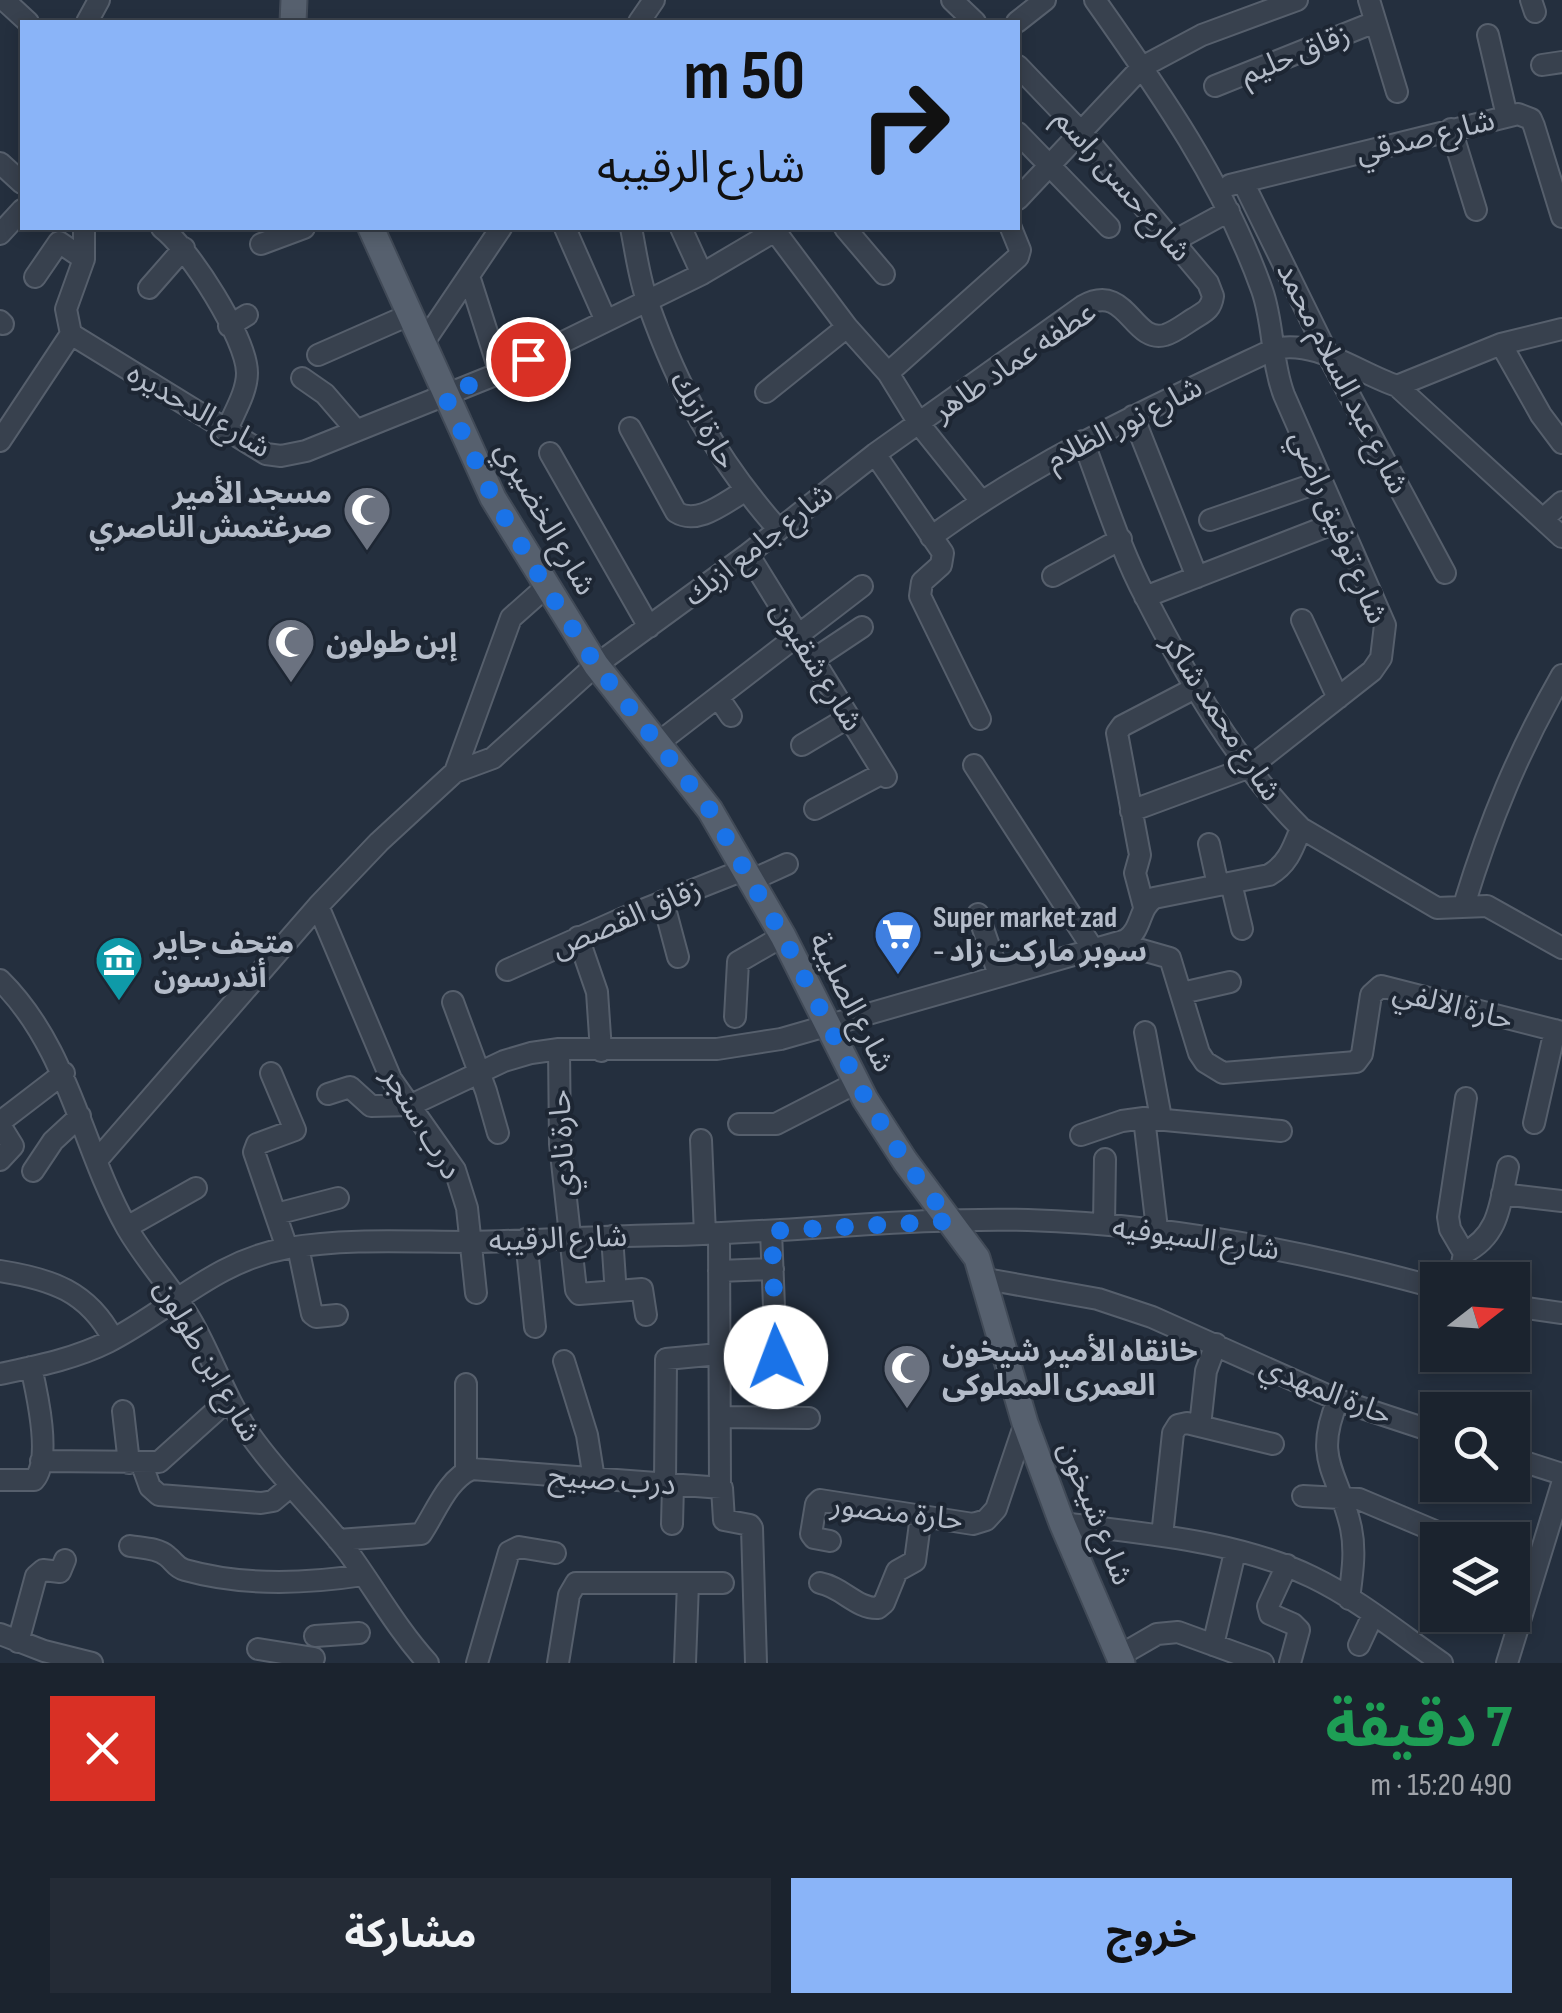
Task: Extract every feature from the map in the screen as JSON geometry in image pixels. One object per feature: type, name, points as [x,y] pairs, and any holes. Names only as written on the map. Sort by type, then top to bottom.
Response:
[{"type":"main road","name":"شارع الخضيري","points":[[372,230],[493,498],[596,665]]},
{"type":"main road","name":"شارع الصليبة","points":[[596,665],[710,810],[783,936],[856,1083],[905,1161],[950,1221]]},
{"type":"main road","name":"شارع شيخون","points":[[950,1221],[965,1238],[986,1279],[1025,1423],[1120,1660]]},
{"type":"street","points":[[4,0],[26,20]]},
{"type":"street","points":[[952,0],[973,20]]},
{"type":"street","points":[[1019,20],[1046,0]]},
{"type":"street","name":"شارع توفيق راضي","points":[[1095,0],[1175,113],[1218,187],[1264,294],[1277,376],[1385,625],[1385,642],[1372,671],[1250,767],[1131,811]]},
{"type":"street","points":[[1020,196],[1142,67],[1202,35],[1297,0]]},
{"type":"street","points":[[1369,0],[1397,92]]},
{"type":"street","name":"زقاق حليم","points":[[1215,86],[1375,22]]},
{"type":"street","points":[[1488,35],[1508,116]]},
{"type":"street","name":"شارع حسن راسم","points":[[1020,68],[1081,132],[1212,289],[1208,310]]},
{"type":"street","name":"شارع صدقي","points":[[1218,187],[1518,114],[1531,120],[1556,170],[1562,217]]},
{"type":"street","points":[[1451,129],[1476,210]]},
{"type":"street","points":[[1020,135],[1109,226]]},
{"type":"street","points":[[0,162],[20,181]]},
{"type":"street","name":"شارع عبد السلام محمد","points":[[1243,182],[1328,355],[1445,573]]},
{"type":"street","points":[[0,234],[20,212]]},
{"type":"street","points":[[1172,242],[1229,212]]},
{"type":"street","points":[[0,441],[71,334],[66,309],[84,259],[84,230]]},
{"type":"street","points":[[164,230],[184,248],[238,320],[246,384],[226,432]]},
{"type":"street","points":[[261,244],[299,230]]},
{"type":"street","points":[[422,345],[500,230]]},
{"type":"street","points":[[566,230],[606,320]]},
{"type":"street","name":"حارة ازبك","points":[[630,230],[647,300],[700,424],[745,491],[778,528]]},
{"type":"street","points":[[682,230],[702,274]]},
{"type":"street","name":"شارع الدحديره","points":[[71,334],[226,432],[266,454],[281,456],[306,452],[500,373],[702,274],[776,230]]},
{"type":"street","points":[[779,230],[847,327],[888,373],[920,424],[981,501]]},
{"type":"street","points":[[848,230],[884,274]]},
{"type":"street","points":[[888,373],[1018,257],[1020,250],[1012,230]]},
{"type":"street","points":[[36,277],[59,242],[84,259]]},
{"type":"street","points":[[149,288],[184,248]]},
{"type":"street","points":[[468,276],[500,373]]},
{"type":"street","name":"عطفه عماد طاهر","points":[[920,424],[1090,302],[1116,303],[1145,330],[1158,336],[1208,310]]},
{"type":"street","points":[[318,355],[408,315]]},
{"type":"street","points":[[766,392],[847,327]]},
{"type":"street","points":[[1397,386],[1500,344],[1562,328]]},
{"type":"street","points":[[1274,348],[1294,344],[1397,386],[1562,537]]},
{"type":"street","points":[[1500,344],[1562,444]]},
{"type":"street","name":"شارع نور الظلام","points":[[932,537],[981,501],[1082,441],[1274,348]]},
{"type":"street","points":[[302,378],[325,394],[356,430]]},
{"type":"street","points":[[1133,416],[1196,577]]},
{"type":"street","name":"شارع جامع ازبك","points":[[454,772],[493,758],[596,665],[920,424]]},
{"type":"street","points":[[630,428],[676,512],[682,516],[696,517],[745,491]]},
{"type":"street","name":"شارع محمد شاكر","points":[[1082,441],[1145,597],[1250,767],[1301,828],[1436,908],[1487,906],[1562,948]]},
{"type":"street","points":[[550,453],[649,627]]},
{"type":"street","points":[[875,454],[943,559],[922,582],[920,596],[980,719]]},
{"type":"street","points":[[1210,520],[1320,482]]},
{"type":"street","points":[[1543,519],[1562,502]]},
{"type":"street","points":[[1145,597],[1338,522]]},
{"type":"street","points":[[1053,576],[1121,539]]},
{"type":"street","name":"شارع شقبون","points":[[748,554],[884,775],[815,809]]},
{"type":"street","points":[[658,743],[862,586]]},
{"type":"street","points":[[98,1159],[318,906],[454,772],[510,618],[546,587]]},
{"type":"street","points":[[1302,620],[1338,698]]},
{"type":"street","points":[[814,659],[862,627]]},
{"type":"street","points":[[1464,905],[1490,820],[1526,738],[1562,675]]},
{"type":"street","points":[[328,1094],[350,1088],[371,1106],[411,1105],[479,1072],[532,1053],[559,1049],[744,1046],[1126,940],[1138,928],[1144,907],[1135,874],[1140,856],[1117,732],[1198,687]]},
{"type":"street","points":[[718,696],[731,716]]},
{"type":"street","points":[[802,745],[848,717]]},
{"type":"street","points":[[974,765],[1093,949]]},
{"type":"street","points":[[1144,907],[1154,898],[1269,875],[1279,869],[1292,851],[1301,828]]},
{"type":"street","points":[[1209,844],[1242,929]]},
{"type":"street","name":"زقاق القصص","points":[[506,970],[663,901],[787,864]]},
{"type":"street","points":[[663,901],[678,958]]},
{"type":"street","name":"درب سنجر","points":[[318,906],[391,1079],[455,1170],[467,1208],[476,1293]]},
{"type":"street","points":[[978,914],[999,975]]},
{"type":"street","points":[[736,1017],[738,962],[783,936]]},
{"type":"street","points":[[578,937],[597,992],[601,1051]]},
{"type":"street","name":"حارة الالفي","points":[[1126,940],[1135,948],[1170,958],[1199,1054],[1223,1073],[1356,1062],[1362,1054],[1370,995],[1382,986],[1558,1031]]},
{"type":"street","name":"شارع ابن طولون","points":[[0,980],[20,1000],[64,1073],[127,1227],[194,1325],[228,1400],[253,1439],[338,1540],[410,1644],[428,1663]]},
{"type":"street","points":[[1182,993],[1230,982]]},
{"type":"street","points":[[0,1008],[20,1000]]},
{"type":"street","points":[[453,1002],[498,1133]]},
{"type":"street","points":[[1534,1123],[1558,1031]]},
{"type":"street","points":[[1146,1032],[1157,1229]]},
{"type":"street","name":"حارة نادي","points":[[559,1049],[560,1144],[577,1292],[642,1289],[646,1315]]},
{"type":"street","points":[[0,1160],[13,1146],[0,1124],[64,1073]]},
{"type":"street","points":[[271,1073],[295,1127],[293,1132],[257,1144],[254,1150],[276,1214],[293,1248],[312,1314],[337,1315]]},
{"type":"street","points":[[739,1124],[776,1124],[856,1083]]},
{"type":"street","points":[[1462,1262],[1464,1253],[1448,1217],[1466,1098]]},
{"type":"street","points":[[32,1171],[53,1141],[80,1116]]},
{"type":"street","points":[[1080,1135],[1122,1120],[1153,1118],[1281,1131]]},
{"type":"street","points":[[701,1140],[719,1271],[720,1488]]},
{"type":"street","points":[[1104,1224],[1105,1159]]},
{"type":"street","points":[[1464,1253],[1489,1235],[1497,1222],[1508,1167]]},
{"type":"street","points":[[127,1227],[196,1188]]},
{"type":"street","points":[[1502,1194],[1562,1201]]},
{"type":"street","points":[[276,1214],[338,1198]]},
{"type":"street","name":"شارع الرقيبه","points":[[0,1374],[68,1358],[113,1340],[176,1296],[237,1264],[293,1248],[356,1241],[472,1242],[712,1234],[950,1221]]},
{"type":"street","name":"شارع السيوفيه","points":[[950,1221],[1157,1229],[1306,1254],[1420,1283]]},
{"type":"street","points":[[672,1524],[666,1358],[719,1352],[775,1353],[772,1231]]},
{"type":"street","points":[[612,1236],[615,1280]]},
{"type":"street","points":[[526,1239],[535,1327]]},
{"type":"street","points":[[719,1271],[773,1269]]},
{"type":"street","points":[[0,1271],[36,1277],[70,1291],[100,1313],[113,1340]]},
{"type":"street","name":"حارة المهدي","points":[[986,1279],[1098,1300],[1152,1317],[1338,1400],[1420,1427]]},
{"type":"street","points":[[1530,1309],[1562,1313]]},
{"type":"street","points":[[1200,1426],[1206,1370],[1216,1344]]},
{"type":"street","points":[[564,1361],[588,1435],[594,1479]]},
{"type":"street","points":[[0,1480],[34,1480],[39,1475],[40,1418],[31,1367]]},
{"type":"street","points":[[338,1540],[421,1534],[432,1512],[466,1470],[466,1384]]},
{"type":"street","points":[[41,1461],[159,1462],[228,1400]]},
{"type":"street","points":[[1338,1400],[1328,1423],[1326,1448],[1330,1473],[1351,1529],[1354,1564],[1349,1598]]},
{"type":"street","points":[[124,1411],[135,1462],[159,1494],[261,1503],[272,1501],[291,1486]]},
{"type":"street","points":[[720,1417],[809,1418]]},
{"type":"street","name":"حارة منصور","points":[[830,1541],[811,1534],[820,1500],[973,1524],[986,1520],[996,1509],[1025,1423]]},
{"type":"street","points":[[1162,1536],[1172,1433],[1182,1424],[1273,1444]]},
{"type":"street","points":[[1530,1464],[1562,1474]]},
{"type":"street","name":"درب صبيح","points":[[466,1470],[724,1490],[724,1520],[752,1528],[756,1663]]},
{"type":"street","points":[[1530,1566],[1562,1484]]},
{"type":"street","points":[[1304,1496],[1358,1498],[1420,1525]]},
{"type":"street","points":[[820,1583],[835,1585],[864,1606],[878,1608],[884,1603],[894,1574],[915,1561],[921,1516]]},
{"type":"street","points":[[1062,1523],[1162,1536],[1287,1565],[1349,1598],[1442,1663]]},
{"type":"street","points":[[130,1546],[162,1552],[177,1568],[244,1580],[299,1582],[363,1575]]},
{"type":"street","points":[[477,1663],[509,1552],[519,1547],[555,1553]]},
{"type":"street","points":[[1214,1645],[1236,1552]]},
{"type":"street","points":[[66,1560],[60,1572],[43,1570],[36,1576],[9,1638],[92,1663]]},
{"type":"street","points":[[1287,1565],[1268,1606],[1270,1614],[1299,1630],[1290,1663]]},
{"type":"street","points":[[685,1663],[688,1582]]},
{"type":"street","points":[[558,1663],[568,1594],[576,1583],[723,1582]]},
{"type":"street","points":[[1359,1645],[1373,1615]]},
{"type":"street","points":[[258,1649],[314,1661],[315,1630],[359,1633]]},
{"type":"street","points":[[1120,1660],[1157,1634],[1178,1632],[1263,1663]]},
{"type":"street","points":[[1507,1663],[1513,1632]]},
{"type":"place","name":"مسجد الأمير صرغتمش الناصري","points":[[367,552]]},
{"type":"place","name":"إبن طولون","points":[[291,684]]},
{"type":"place","name":"Super market zad - سوبر ماركت زاد","points":[[898,976]]},
{"type":"place","name":"متحف جاير أندرسون","points":[[119,1002]]},
{"type":"place","name":"خانقاه الأمير شيخون العمرى المملوكى","points":[[907,1410]]},
{"type":"route","points":[[528,359],[445,396],[493,498],[596,665],[710,810],[783,936],[866,1099],[905,1161],[950,1221],[772,1231],[776,1357]]}]
